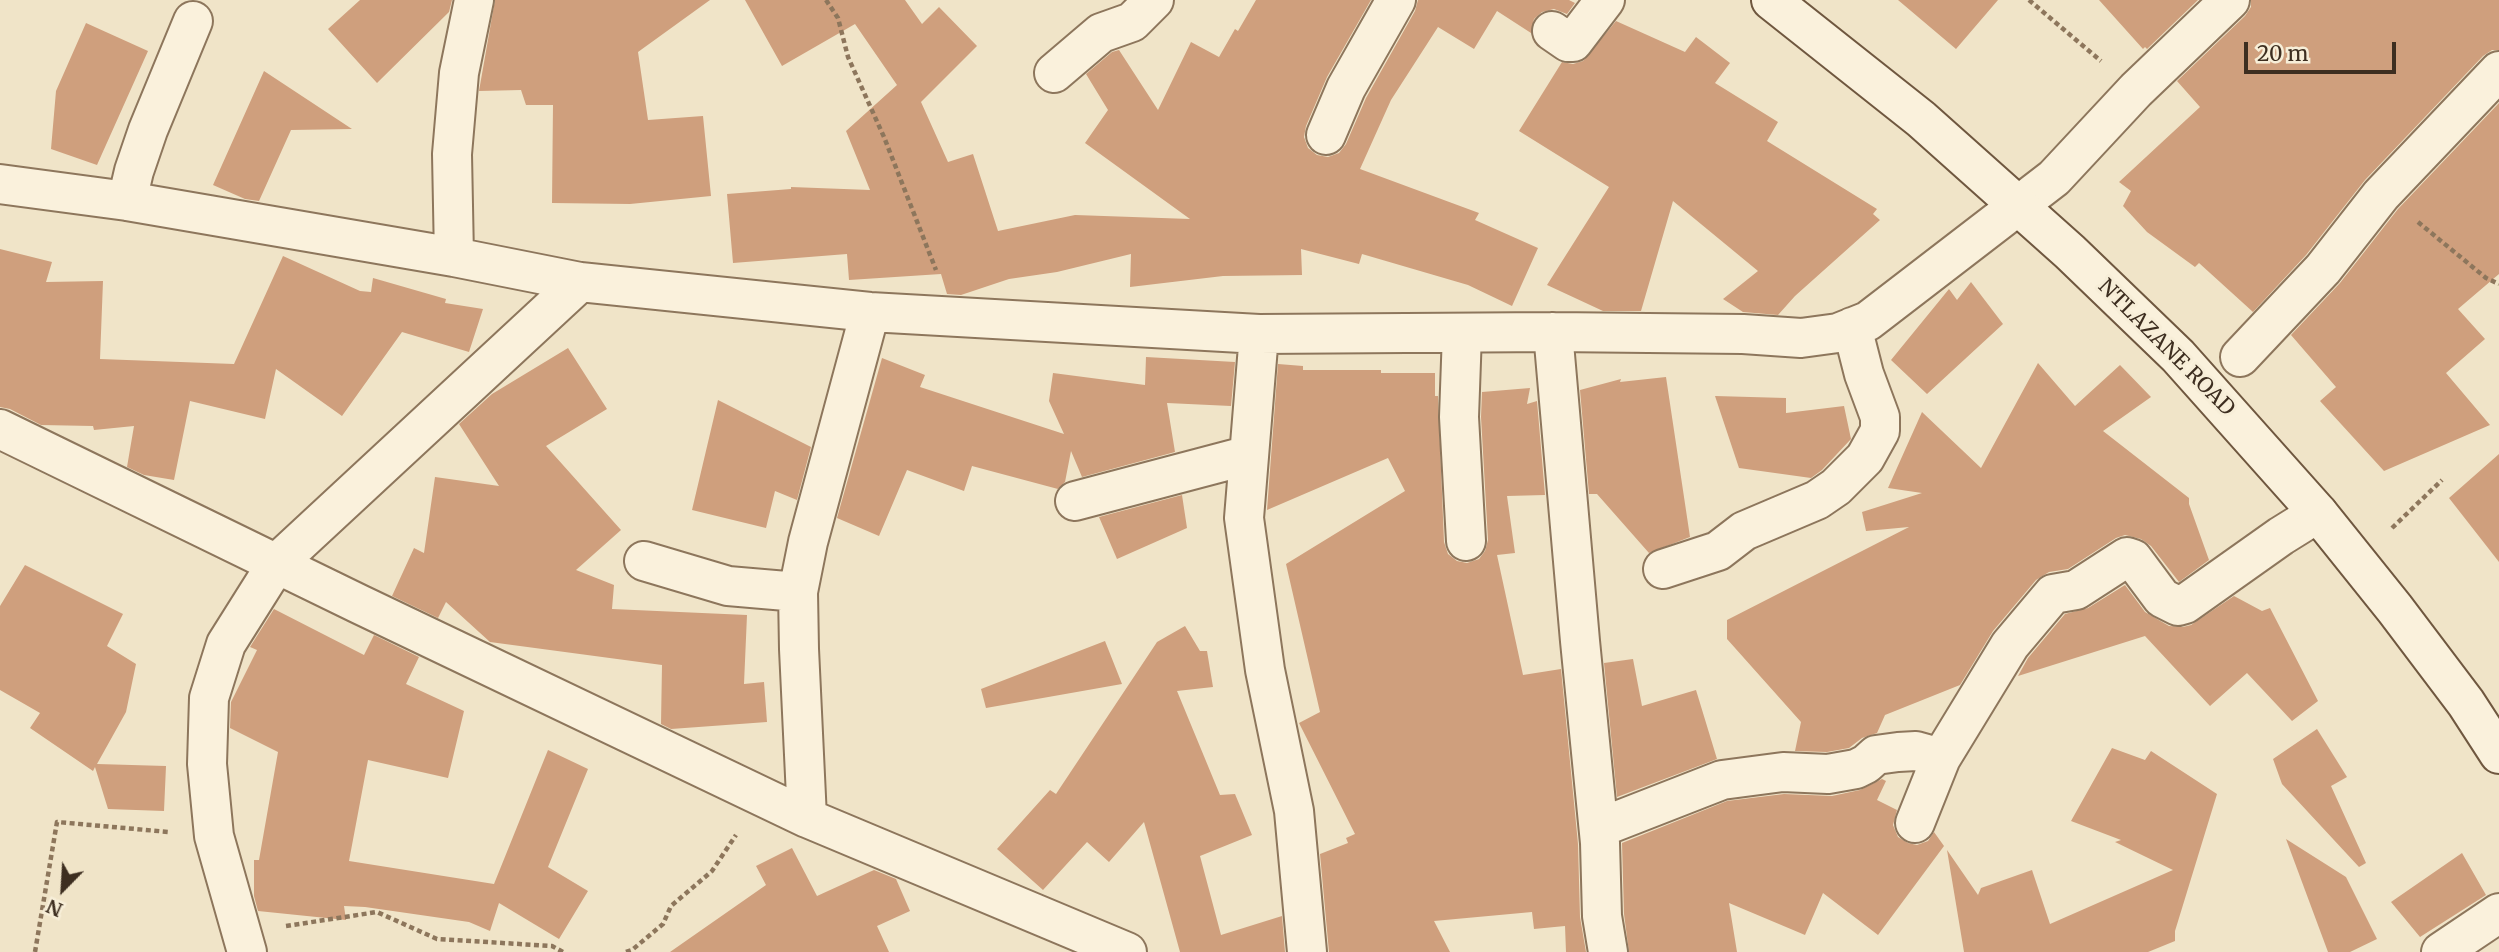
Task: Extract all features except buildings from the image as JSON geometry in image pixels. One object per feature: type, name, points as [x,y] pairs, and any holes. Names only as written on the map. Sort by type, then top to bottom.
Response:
[{"type":"street","points":[[454,257],[452,154],[459,74],[474,0]]},
{"type":"street","points":[[1054,73],[1101,33],[1132,22],[1154,0]]},
{"type":"street","points":[[1326,135],[1346,88],[1396,0]]},
{"type":"street","points":[[1552,31],[1568,42],[1573,42],[1605,0]]},
{"type":"street","name":"NTLAZANE ROAD","points":[[1771,0],[1921,119],[2070,252],[2178,356],[2318,513],[2466,703],[2499,754]]},
{"type":"street","points":[[0,184],[127,201],[454,257],[580,282],[870,312],[1259,334],[1553,332],[1744,334],[1801,338],[1839,332],[1868,321],[2054,178],[2136,90],[2230,0]]},
{"type":"street","points":[[127,201],[148,130],[193,21]]},
{"type":"street","points":[[2240,357],[2323,269],[2381,195],[2499,71]]},
{"type":"street","points":[[244,942],[214,836],[207,764],[209,698],[226,643],[277,563],[580,282]]},
{"type":"street","points":[[807,818],[798,592],[808,542],[870,312]]},
{"type":"street","points":[[1663,569],[1718,551],[1744,531],[1816,500],[1836,487],[1866,458],[1880,431],[1880,417],[1864,374],[1852,327]]},
{"type":"street","points":[[1462,332],[1459,417],[1466,541]]},
{"type":"street","points":[[1553,332],[1567,508],[1599,828],[1602,916],[1608,952]]},
{"type":"street","points":[[1259,334],[1244,518],[1265,670],[1294,811],[1307,952]]},
{"type":"street","points":[[0,429],[807,818],[1127,952]]},
{"type":"street","points":[[1075,500],[1250,455]]},
{"type":"street","points":[[1915,823],[1941,758],[2010,645],[2053,594],[2076,590],[2127,557],[2133,559],[2162,598],[2178,606],[2185,604],[2318,513]]},
{"type":"street","points":[[644,561],[728,586],[798,592]]},
{"type":"street","points":[[1599,828],[1722,780],[1783,772],[1828,774],[1856,769],[1876,755],[1898,752],[1916,751],[1941,758]]},
{"type":"street","points":[[2441,952],[2499,913]]},
{"type":"path","points":[[826,0],[838,18],[848,57],[884,137],[936,270],[947,318]]},
{"type":"path","points":[[2029,0],[2136,90]]},
{"type":"path","points":[[2381,195],[2431,231],[2486,278],[2499,284]]},
{"type":"path","points":[[2392,528],[2442,480]]},
{"type":"path","points":[[626,952],[663,924],[671,906],[712,871],[762,796]]},
{"type":"path","points":[[35,952],[47,894],[57,822],[214,836]]},
{"type":"path","points":[[244,942],[377,912],[437,939],[552,946],[563,952]]}]
